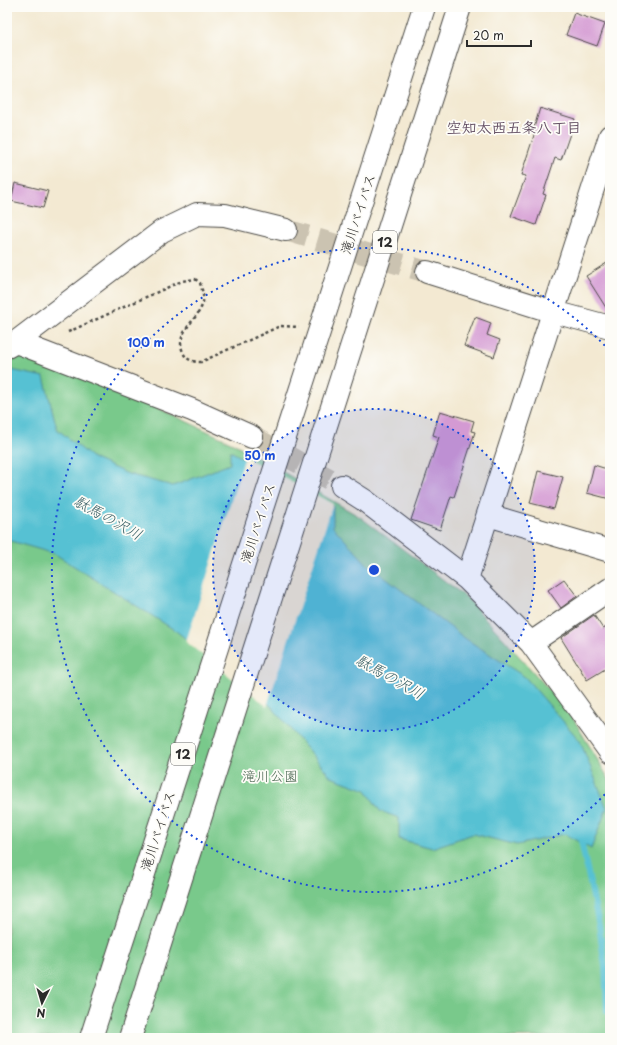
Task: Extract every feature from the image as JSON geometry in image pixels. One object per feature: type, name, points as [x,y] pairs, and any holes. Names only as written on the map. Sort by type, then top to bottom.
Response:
[{"type":"main road","name":"滝川バイパス","points":[[92,1038],[424,7]]},
{"type":"main road","name":"12","points":[[130,1038],[460,7]]},
{"type":"main road","points":[[467,579],[610,136]]},
{"type":"main road","points":[[12,344],[162,231],[197,214],[224,215],[286,230]]},
{"type":"main road","points":[[427,272],[554,312],[610,326]]},
{"type":"main road","points":[[12,344],[192,410],[252,437]]},
{"type":"main road","points":[[342,486],[364,500],[467,579],[531,643],[610,752]]},
{"type":"main road","points":[[488,515],[610,551]]},
{"type":"main road","points":[[531,643],[610,589]]},
{"type":"path","points":[[67,332],[182,281],[195,280],[200,283],[203,294],[202,304],[182,335],[180,346],[184,355],[192,361],[201,362],[280,326],[290,325],[301,328]]},
{"type":"green space","name":"滝川公園","points":[[7,338],[235,444],[360,517],[466,597],[570,713],[610,781],[610,1037],[7,1038]]},
{"type":"water","points":[[7,369],[44,377],[57,429],[94,459],[128,474],[173,486],[230,464],[230,451],[333,506],[333,527],[368,565],[466,639],[525,677],[580,741],[607,808],[591,849],[565,834],[517,845],[473,834],[432,848],[399,839],[399,818],[380,811],[366,790],[331,777],[271,706],[176,631],[55,554],[7,540]]},
{"type":"pier","points":[[245,457],[333,504],[267,706],[186,642]]},
{"type":"building","points":[[574,13],[605,24],[597,46],[566,35]]},
{"type":"building","points":[[540,108],[575,119],[561,160],[555,158],[543,194],[546,195],[536,225],[511,216],[526,176],[521,175],[535,132],[533,131]]},
{"type":"building","points":[[15,183],[48,191],[43,208],[11,201]]},
{"type":"building","points":[[610,261],[610,314],[586,276]]},
{"type":"building","points":[[475,317],[491,323],[487,335],[500,340],[494,357],[464,346]]},
{"type":"building","points":[[440,411],[474,421],[471,431],[475,432],[454,497],[451,496],[440,530],[411,520],[439,437],[433,435]]},
{"type":"building","points":[[594,465],[610,470],[610,499],[587,493]]},
{"type":"building","points":[[538,471],[563,477],[554,509],[530,503]]},
{"type":"building","points":[[564,579],[577,596],[561,608],[548,590]]},
{"type":"building","points":[[594,615],[603,629],[610,625],[610,666],[587,680],[561,638]]},
{"type":"waterway","name":"駄馬の沢川","points":[[580,836],[599,925],[605,966],[607,1011]]},
{"type":"tunnel","points":[[286,230],[427,272]]},
{"type":"tunnel","points":[[252,437],[342,486]]},
{"type":"district","name":"空知太西五条八丁目","points":[[514,128]]}]
